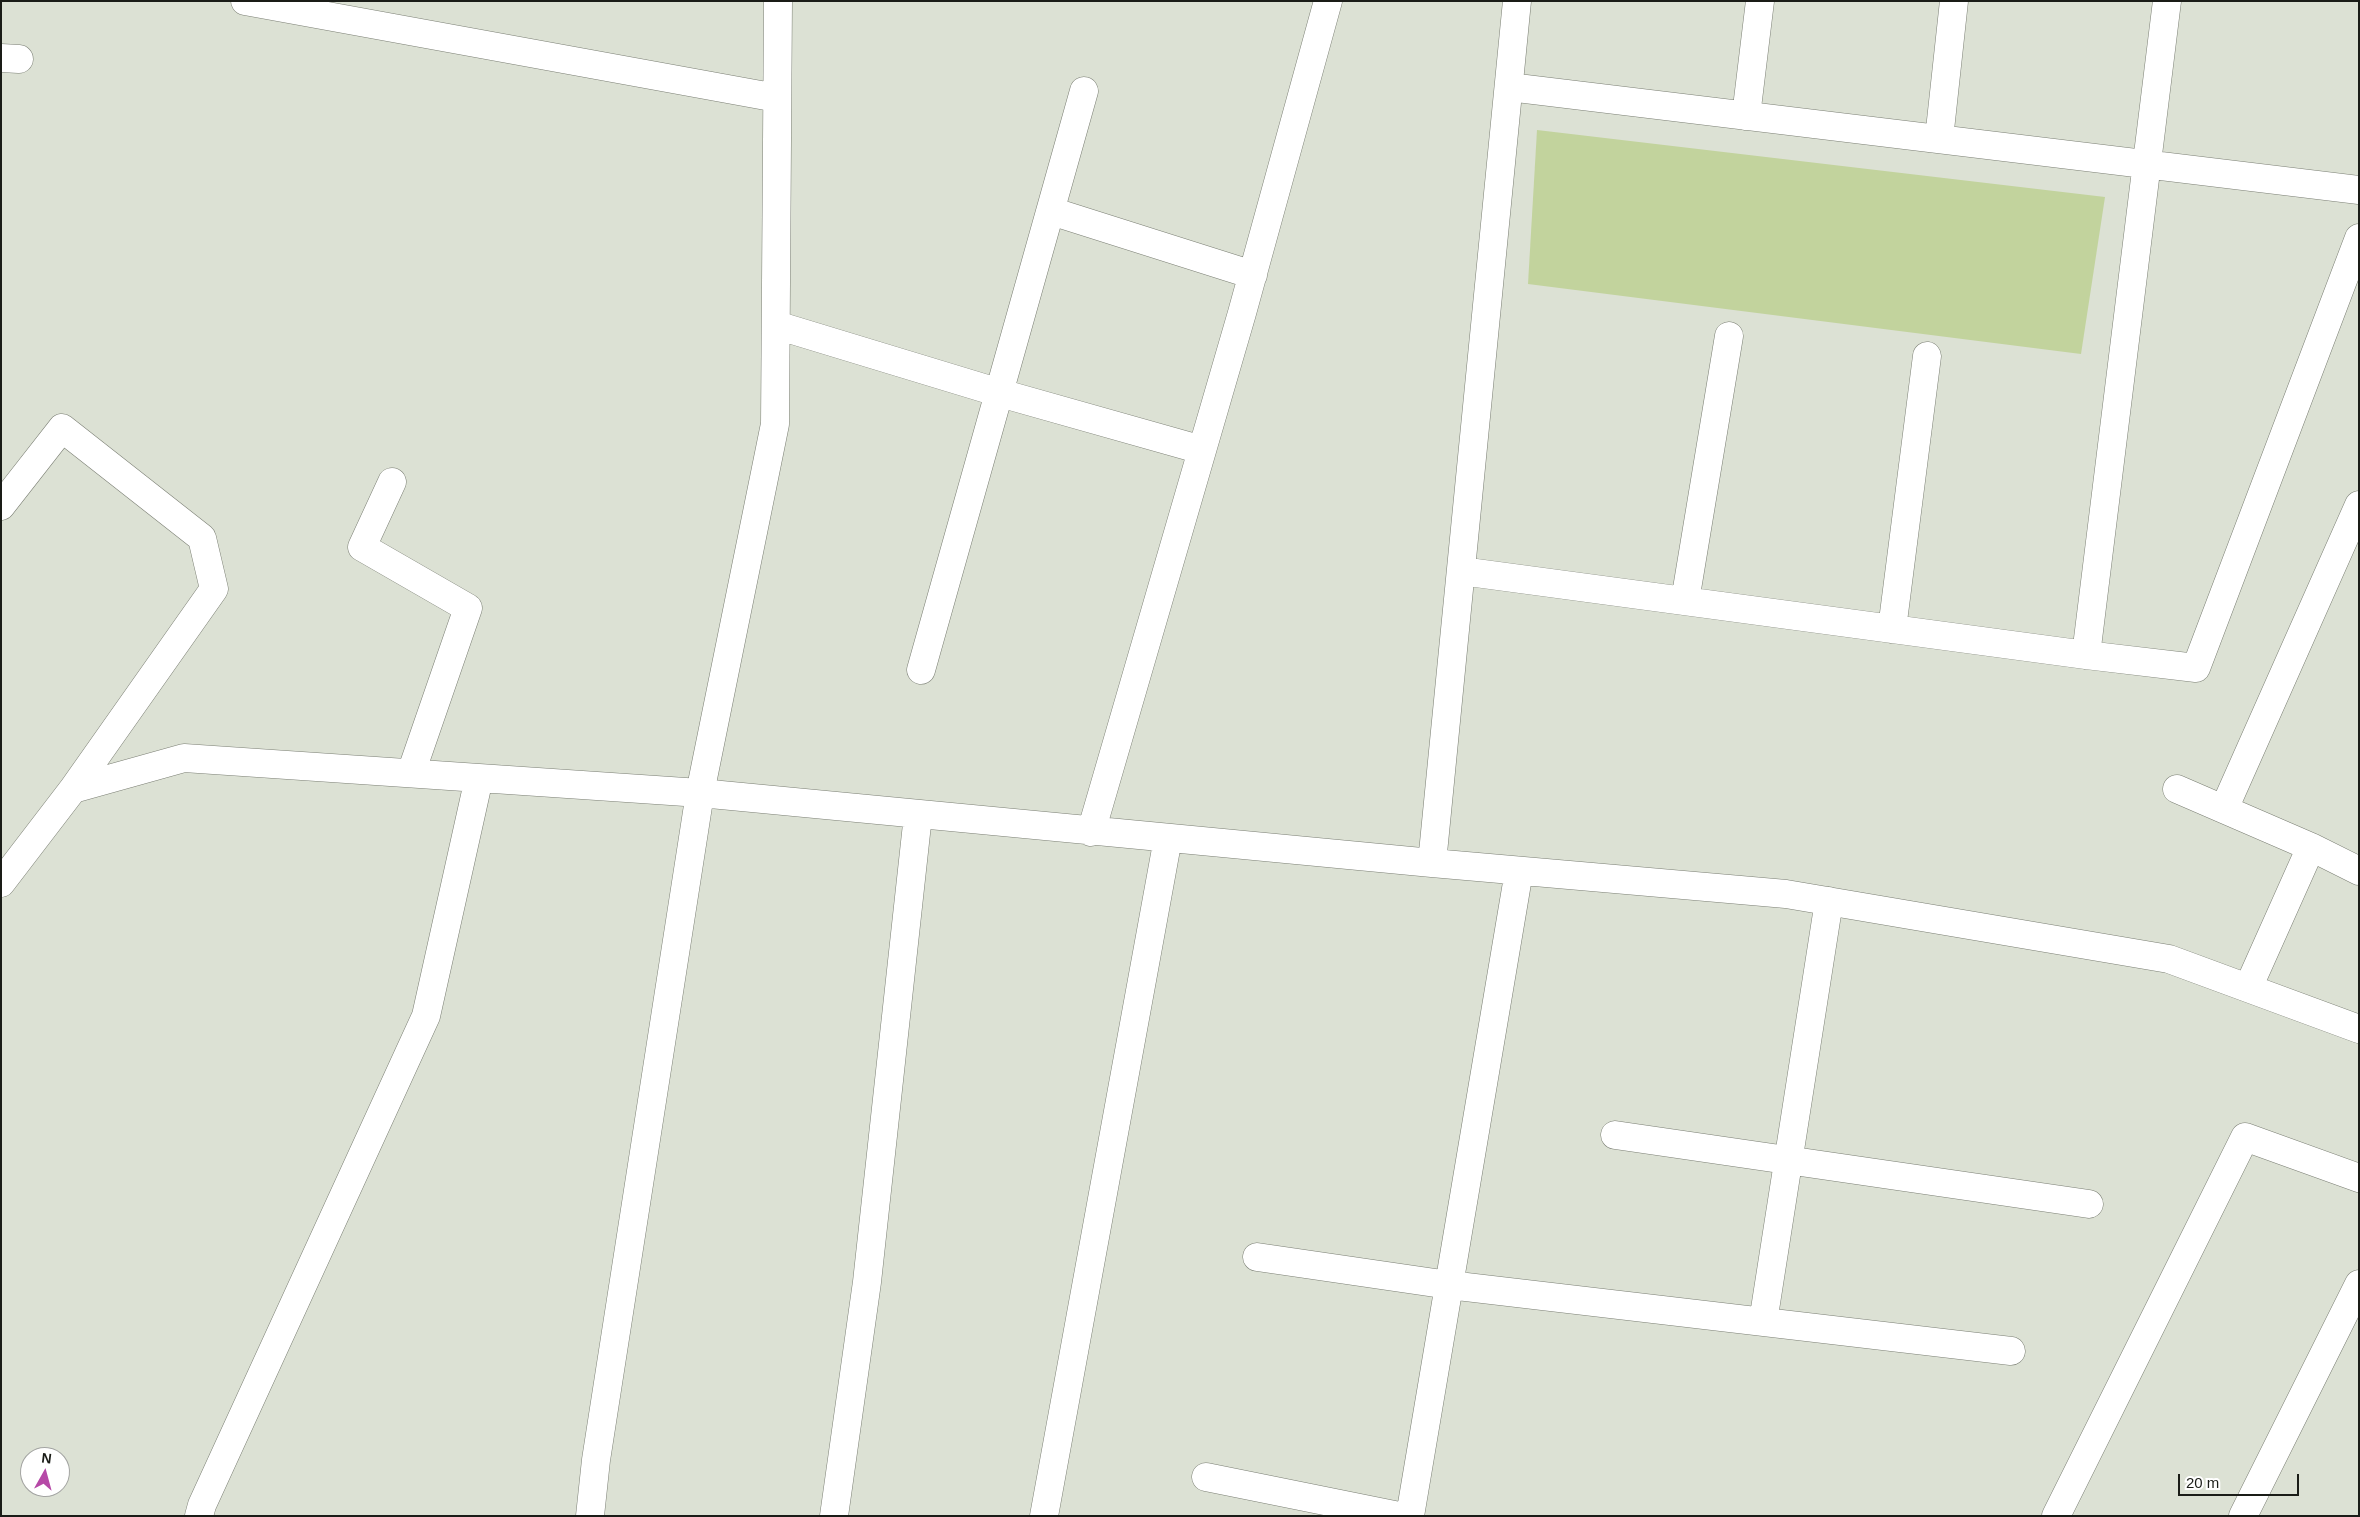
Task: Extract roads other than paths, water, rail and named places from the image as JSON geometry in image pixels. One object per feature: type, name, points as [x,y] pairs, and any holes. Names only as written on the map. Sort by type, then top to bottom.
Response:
[{"type":"street","points":[[245,1],[777,98]]},
{"type":"street","points":[[590,1516],[596,1460],[700,793],[775,424],[778,1]]},
{"type":"street","points":[[1091,832],[1253,274],[1328,1]]},
{"type":"street","points":[[1432,864],[1517,1]]},
{"type":"street","points":[[1746,116],[1760,1]]},
{"type":"street","points":[[1939,139],[1954,1]]},
{"type":"street","points":[[2086,655],[2167,1]]},
{"type":"street","points":[[1509,87],[2359,190]]},
{"type":"street","points":[[922,670],[1084,91]]},
{"type":"street","points":[[1051,211],[1253,274]]},
{"type":"street","points":[[1461,571],[2086,655],[2196,668],[2359,238]]},
{"type":"street","points":[[776,325],[1000,393],[1202,450]]},
{"type":"street","points":[[1685,601],[1729,336]]},
{"type":"street","points":[[1892,629],[1927,356]]},
{"type":"street","points":[[1,506],[62,428],[202,538],[214,589],[73,789],[1,883]]},
{"type":"street","points":[[392,482],[362,547],[468,608],[412,774]]},
{"type":"street","points":[[2224,809],[2359,505]]},
{"type":"street","points":[[73,789],[184,758],[700,793],[1432,864],[1786,894],[2170,959],[2359,1029]]},
{"type":"street","points":[[199,1516],[202,1505],[426,1016],[479,778]]},
{"type":"street","points":[[2177,789],[2311,847],[2359,871]]},
{"type":"street","points":[[834,1516],[867,1282],[918,815]]},
{"type":"street","points":[[1044,1516],[1168,838]]},
{"type":"street","points":[[2248,988],[2311,847]]},
{"type":"street","points":[[1410,1516],[1520,871]]},
{"type":"street","points":[[1763,1322],[1829,901]]},
{"type":"street","points":[[1615,1135],[2089,1204]]},
{"type":"street","points":[[2056,1516],[2246,1137],[2359,1178]]},
{"type":"street","points":[[1257,1257],[1450,1285],[2011,1351]]},
{"type":"street","points":[[2243,1516],[2359,1284]]},
{"type":"street","points":[[1206,1477],[1399,1516]]}]
